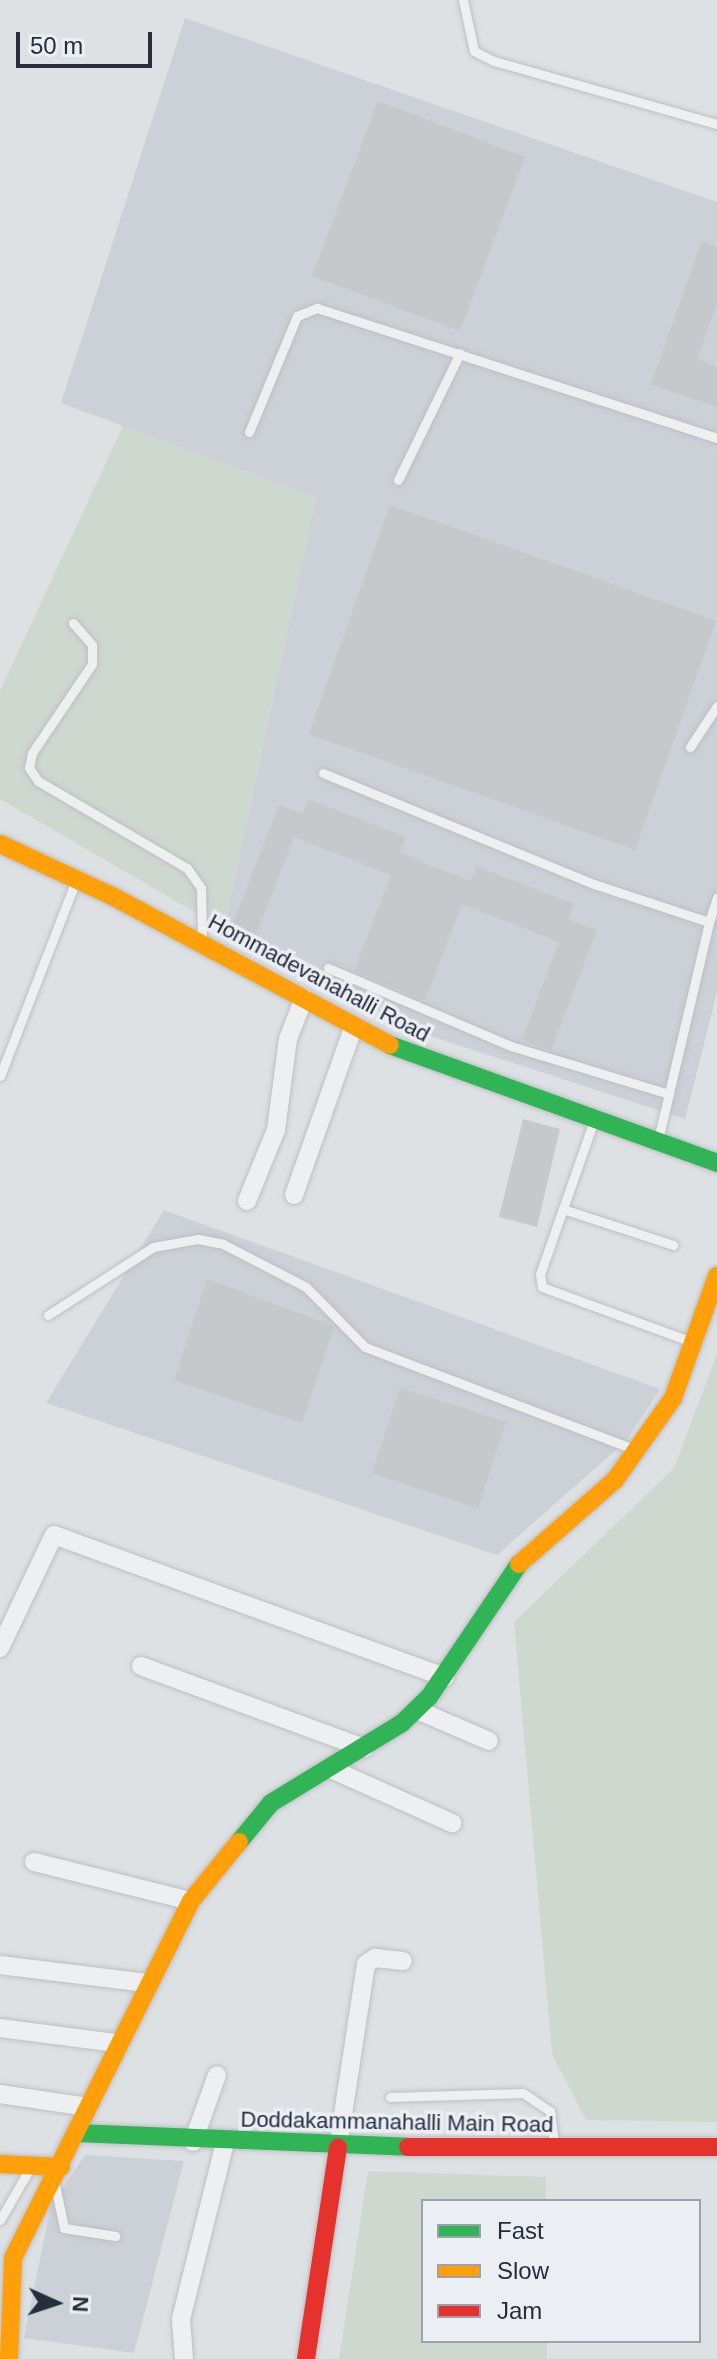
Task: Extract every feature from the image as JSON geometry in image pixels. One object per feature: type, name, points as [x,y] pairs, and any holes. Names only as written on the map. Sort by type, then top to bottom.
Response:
[{"type":"street","name":"Hommadevanahalli Road","points":[[0,844],[77,879],[407,1054],[717,1163]]},
{"type":"street","points":[[247,1201],[276,1130],[288,1039],[304,998]]},
{"type":"street","points":[[294,1195],[354,1026]]},
{"type":"street","points":[[9,2359],[5,2340],[13,2258],[77,2133],[115,2043],[191,1901],[271,1803],[364,1748],[417,1710],[445,1677],[505,1576],[640,1452],[673,1398],[717,1276]]},
{"type":"street","points":[[0,1648],[54,1535],[445,1677]]},
{"type":"street","points":[[141,1666],[364,1748]]},
{"type":"street","points":[[417,1710],[489,1741]]},
{"type":"street","points":[[331,1769],[452,1823]]},
{"type":"street","points":[[34,1862],[191,1901]]},
{"type":"street","points":[[306,2359],[366,1964],[375,1958],[403,1961]]},
{"type":"street","points":[[0,1965],[147,1983]]},
{"type":"street","points":[[0,2028],[115,2043]]},
{"type":"street","points":[[193,2142],[217,2075]]},
{"type":"street","points":[[0,2094],[88,2107]]},
{"type":"street","name":"Doddakammanahalli Main Road","points":[[77,2133],[193,2142],[338,2147],[554,2150],[717,2147]]},
{"type":"street","points":[[184,2359],[181,2319],[225,2142]]},
{"type":"street","points":[[0,2164],[32,2166],[57,2175]]},
{"type":"lane","points":[[463,0],[474,51],[484,56],[717,124]]},
{"type":"lane","points":[[249,432],[297,316],[309,308],[460,353],[717,438]]},
{"type":"lane","points":[[398,480],[460,353]]},
{"type":"lane","points":[[73,623],[92,645],[92,664],[29,768],[38,781],[187,868],[201,888],[202,944]]},
{"type":"lane","points":[[690,747],[717,706]]},
{"type":"lane","points":[[323,773],[594,884],[709,922]]},
{"type":"lane","points":[[0,1076],[77,879]]},
{"type":"lane","points":[[658,1143],[717,897]]},
{"type":"lane","points":[[328,968],[511,1046],[669,1094]]},
{"type":"lane","points":[[594,1120],[540,1274],[542,1287],[693,1342]]},
{"type":"lane","points":[[563,1209],[673,1245]]},
{"type":"lane","points":[[48,1315],[153,1247],[198,1239],[223,1244],[306,1287],[365,1347],[640,1452]]},
{"type":"lane","points":[[390,2097],[523,2093],[550,2111],[554,2150]]},
{"type":"lane","points":[[0,2220],[32,2166]]},
{"type":"lane","points":[[57,2175],[61,2195],[58,2221],[64,2228],[115,2236]]},
{"type":"shaded area","points":[[185,18],[717,202],[717,992],[685,1119],[415,1031],[224,929],[316,497],[61,403]]},
{"type":"shaded area","points":[[123,426],[316,497],[224,929],[0,799],[0,691]]},
{"type":"shaded area","points":[[164,1210],[660,1389],[626,1441],[497,1555],[46,1403]]},
{"type":"shaded area","points":[[717,1354],[717,2122],[586,2120],[552,2054],[514,1622],[674,1468]]},
{"type":"shaded area","points":[[85,2155],[184,2161],[134,2353],[24,2338],[51,2205]]},
{"type":"shaded area","points":[[368,2171],[546,2177],[546,2199],[421,2199],[421,2343],[547,2343],[547,2359],[339,2359]]},
{"type":"building","points":[[378,101],[525,157],[460,331],[312,276]]},
{"type":"building","points":[[702,241],[717,247],[717,304],[697,359],[717,367],[717,407],[651,384]]},
{"type":"building","points":[[390,505],[716,621],[635,850],[309,734]]},
{"type":"building","points":[[308,799],[406,837],[400,852],[428,865],[471,881],[476,866],[574,904],[568,919],[597,930],[551,1050],[522,1040],[559,942],[462,904],[425,1001],[354,971],[391,875],[294,837],[256,935],[232,926],[279,805],[303,814]]},
{"type":"building","points":[[523,1119],[560,1129],[537,1227],[499,1217]]},
{"type":"building","points":[[207,1279],[334,1326],[302,1423],[174,1380]]},
{"type":"building","points":[[400,1388],[506,1422],[478,1508],[372,1473]]},
{"type":"traffic: fast","points":[[390,1045],[717,1163]]},
{"type":"traffic: fast","points":[[239,1842],[271,1803],[402,1723],[429,1697],[519,1564]]},
{"type":"traffic: fast","points":[[77,2133],[408,2147]]},
{"type":"traffic: slow","points":[[0,844],[114,897],[390,1045]]},
{"type":"traffic: slow","points":[[519,1564],[615,1480],[673,1398],[717,1276]]},
{"type":"traffic: slow","points":[[9,2359],[13,2258],[191,1901],[239,1842]]},
{"type":"traffic: slow","points":[[0,2164],[61,2167]]},
{"type":"traffic: jam","points":[[306,2359],[338,2147]]},
{"type":"traffic: jam","points":[[408,2147],[717,2147]]}]
